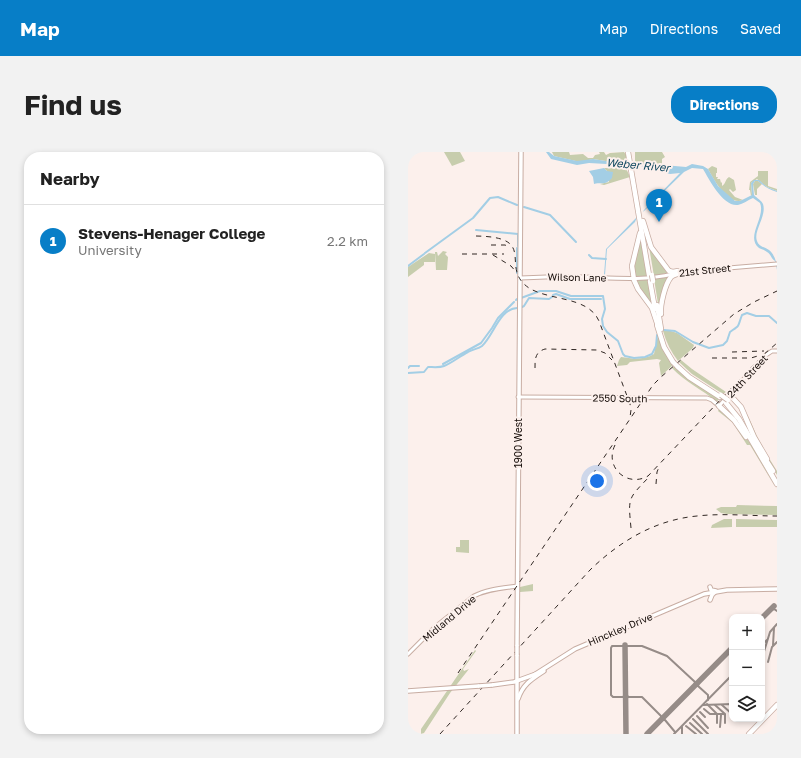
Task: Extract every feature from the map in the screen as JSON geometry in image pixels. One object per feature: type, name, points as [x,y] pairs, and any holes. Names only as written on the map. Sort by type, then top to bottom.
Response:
[{"type":"highway","points":[[630,152],[638,211],[662,335],[676,364]]},
{"type":"highway","points":[[632,168],[650,246],[666,268],[671,272],[682,272]]},
{"type":"highway","points":[[638,211],[640,235],[633,260],[631,278],[652,308],[664,346],[676,364],[689,378],[720,396],[727,402],[777,478]]},
{"type":"highway","points":[[643,221],[650,275]]},
{"type":"highway","points":[[666,268],[668,284]]},
{"type":"highway","points":[[662,335],[661,306],[672,276],[682,272]]},
{"type":"highway","points":[[652,281],[658,326]]},
{"type":"highway","points":[[730,394],[741,406],[777,484]]},
{"type":"highway","points":[[719,406],[734,420],[768,465]]},
{"type":"highway","points":[[749,734],[777,705]]},
{"type":"highway","points":[[753,734],[777,709]]},
{"type":"main road","name":"1900 West","points":[[517,734],[518,397],[521,152]]},
{"type":"main road","name":"21st Street","points":[[631,278],[651,278],[682,272],[777,264]]},
{"type":"main road","name":"Wilson Lane","points":[[520,278],[572,276],[631,278]]},
{"type":"main road","name":"24th Street","points":[[719,406],[766,354],[777,351]]},
{"type":"main road","name":"2550 South","points":[[518,397],[707,398],[719,406]]},
{"type":"main road","name":"Midland Drive","points":[[408,654],[434,628],[474,596],[492,589],[517,586]]},
{"type":"main road","points":[[716,591],[710,599],[708,591],[711,590],[777,589]]},
{"type":"main road","name":"Hinckley Drive","points":[[408,691],[492,685],[517,681],[545,670],[578,650],[708,591]]},
{"type":"main road","name":"Hinckley Drive","points":[[534,674],[575,649],[708,591]]},
{"type":"main road","points":[[517,702],[520,693],[526,684],[545,670]]},
{"type":"green space","points":[[444,152],[460,152],[465,161],[452,166]]},
{"type":"green space","points":[[552,152],[569,152],[570,155],[583,154],[588,158],[593,158],[595,155],[600,154],[599,152],[604,152],[606,155],[610,153],[624,152],[627,156],[628,163],[622,161],[612,162],[593,159],[580,162],[554,156]]},
{"type":"green space","points":[[635,152],[662,152],[665,157],[662,159],[662,166],[635,163]]},
{"type":"green space","points":[[625,166],[630,177],[604,185],[600,184],[609,182],[607,171],[604,168],[616,168]]},
{"type":"green space","points":[[712,166],[717,168],[716,177],[718,177],[717,179],[720,179],[721,183],[722,182],[722,186],[729,177],[734,180],[736,190],[733,192],[730,189],[729,190],[735,197],[743,200],[737,201],[732,199],[722,191],[708,169]]},
{"type":"green space","points":[[758,171],[768,171],[768,186],[777,189],[777,191],[767,187],[757,179],[751,183],[751,196],[749,190],[750,182],[758,176]]},
{"type":"green space","points":[[755,181],[762,184],[757,189],[757,195],[755,195],[753,184]]},
{"type":"green space","points":[[640,234],[648,276],[636,277],[633,270]]},
{"type":"green space","points":[[648,241],[665,268],[667,273],[654,276]]},
{"type":"green space","points":[[443,251],[447,252],[445,254],[448,257],[447,270],[436,270],[435,252],[437,252],[438,256]]},
{"type":"green space","points":[[429,253],[435,254],[435,262],[424,262],[424,265],[408,277],[408,267]]},
{"type":"green space","points":[[668,277],[668,282],[660,316],[654,279]]},
{"type":"green space","points":[[635,280],[649,280],[654,310],[639,291]]},
{"type":"green space","points":[[668,330],[677,333],[694,345],[693,348],[678,361],[669,347],[664,335],[663,331]]},
{"type":"green space","points":[[658,335],[662,348],[673,365],[661,376],[659,363],[661,360],[657,359],[630,362],[627,365],[617,366],[621,357],[638,358],[654,354]]},
{"type":"green space","points":[[681,360],[726,392],[723,394],[692,374],[679,362]]},
{"type":"green space","points":[[674,366],[719,399],[717,402],[677,373],[672,368]]},
{"type":"green space","points":[[732,393],[745,411],[760,442],[777,471],[777,475],[732,395]]},
{"type":"green space","points":[[719,409],[731,419],[751,444],[777,490],[750,445],[747,445],[733,423],[718,411]]},
{"type":"green space","points":[[737,505],[777,506],[777,515],[727,514],[721,513],[716,509],[721,507],[736,507]]},
{"type":"green space","points":[[724,519],[732,519],[732,527],[711,528],[712,525]]},
{"type":"green space","points":[[736,519],[777,520],[777,527],[736,527]]},
{"type":"green space","points":[[460,540],[469,540],[469,553],[456,552],[456,547],[460,547]]},
{"type":"green space","points":[[533,584],[533,591],[520,592],[520,587]]},
{"type":"green space","points":[[475,650],[476,651],[463,669],[464,671],[469,669],[450,693],[424,733],[421,734],[421,729]]},
{"type":"water","name":"Weber River","points":[[546,152],[549,152],[554,156],[577,161],[593,159],[612,162],[622,161],[627,163],[656,166],[664,165],[686,167],[692,164],[703,166],[708,169],[718,186],[735,201],[740,201],[752,195],[751,183],[754,180],[759,180],[767,187],[777,191],[769,189],[758,181],[755,181],[753,184],[754,195],[761,201],[764,209],[756,237],[757,241],[759,245],[769,250],[773,254],[776,262],[777,270],[775,261],[755,243],[754,238],[761,209],[760,203],[753,198],[738,205],[727,202],[717,192],[703,169],[692,168],[684,172],[643,212],[680,173],[670,174],[641,166],[589,163],[577,165],[551,159]]},
{"type":"water","points":[[604,168],[607,171],[613,172],[612,178],[605,183],[594,184],[593,177],[589,171]]},
{"type":"water","points":[[637,217],[635,222],[607,249],[604,275],[606,249]]},
{"type":"waterway","points":[[425,253],[473,218],[490,198],[498,197],[517,205]]},
{"type":"waterway","points":[[524,207],[550,215],[576,242]]},
{"type":"waterway","points":[[476,230],[518,234],[518,246]]},
{"type":"waterway","points":[[517,248],[517,273]]},
{"type":"waterway","points":[[408,266],[424,254]]},
{"type":"waterway","points":[[589,255],[592,258],[606,259]]},
{"type":"waterway","points":[[521,298],[540,291],[556,291],[571,296],[603,296],[605,309],[602,319],[603,326],[607,332],[618,341],[625,356],[634,358],[645,357],[652,354],[656,346],[657,335]]},
{"type":"waterway","points":[[553,295],[556,294],[570,299],[601,299]]},
{"type":"waterway","points":[[522,307],[529,298],[549,299],[552,297]]},
{"type":"waterway","points":[[443,364],[481,343],[498,318],[514,302]]},
{"type":"waterway","points":[[408,373],[424,372],[428,367],[444,366],[482,346],[501,318],[511,309],[517,308]]},
{"type":"waterway","points":[[664,330],[675,331],[693,342],[709,348],[723,345],[727,341],[730,332],[738,325],[742,315],[747,313],[756,316],[769,316],[777,323]]},
{"type":"waterway","points":[[408,368],[410,366],[419,366]]},
{"type":"taxiway","points":[[771,610],[774,609],[777,611]]},
{"type":"taxiway","points":[[764,650],[770,632],[777,624]]},
{"type":"taxiway","points":[[773,645],[774,628]]},
{"type":"taxiway","points":[[768,662],[772,647],[777,642]]},
{"type":"taxiway","points":[[628,697],[626,693],[623,697],[613,697],[611,695],[612,646],[642,646],[667,656],[695,682],[694,686],[698,686],[708,695],[708,700]]},
{"type":"taxiway","points":[[674,734],[729,678]]},
{"type":"taxiway","points":[[695,683],[699,682],[698,686]]},
{"type":"taxiway","points":[[623,697],[626,699],[628,697],[642,697],[661,716],[661,720],[665,720],[675,732]]},
{"type":"taxiway","points":[[707,704],[717,714]]},
{"type":"taxiway","points":[[703,705],[729,704]]},
{"type":"taxiway","points":[[715,705],[725,714],[725,723]]},
{"type":"taxiway","points":[[722,705],[729,711]]},
{"type":"taxiway","points":[[704,709],[710,714],[725,715]]},
{"type":"taxiway","points":[[700,712],[705,717]]},
{"type":"taxiway","points":[[717,714],[717,723]]},
{"type":"taxiway","points":[[720,727],[721,715]]},
{"type":"taxiway","points":[[697,716],[708,728]]},
{"type":"taxiway","points":[[693,719],[708,734]]},
{"type":"taxiway","points":[[690,723],[702,734]]},
{"type":"taxiway","points":[[686,726],[696,734]]},
{"type":"taxiway","points":[[682,727],[682,734]]},
{"type":"runway","points":[[765,615],[774,606]]},
{"type":"runway","points":[[625,645],[626,734]]},
{"type":"runway","points":[[647,734],[730,650]]},
{"type":"railway","points":[[476,236],[495,238],[507,242],[513,247],[520,280],[529,288],[547,295],[578,303],[594,313],[599,321],[630,404],[630,417]]},
{"type":"railway","points":[[491,245],[505,245],[510,247]]},
{"type":"railway","points":[[462,254],[504,254]]},
{"type":"railway","points":[[493,255],[511,266],[517,273]]},
{"type":"railway","points":[[458,673],[653,385],[734,314],[777,291]]},
{"type":"railway","points":[[615,445],[612,453],[613,461],[615,468],[620,473],[625,477],[632,479],[640,479],[648,476],[762,356],[777,343]]},
{"type":"railway","points":[[535,368],[537,354],[545,349],[597,350],[605,353],[612,360]]},
{"type":"railway","points":[[732,352],[764,351]]},
{"type":"railway","points":[[712,358],[751,358],[761,355]]},
{"type":"railway","points":[[656,484],[659,467]]},
{"type":"railway","points":[[631,528],[631,499],[649,477]]},
{"type":"railway","points":[[440,734],[590,570],[626,541],[653,527],[682,518],[717,515],[777,516]]},
{"type":"place","name":"Stevens-Henager College","points":[[659,222]]}]
